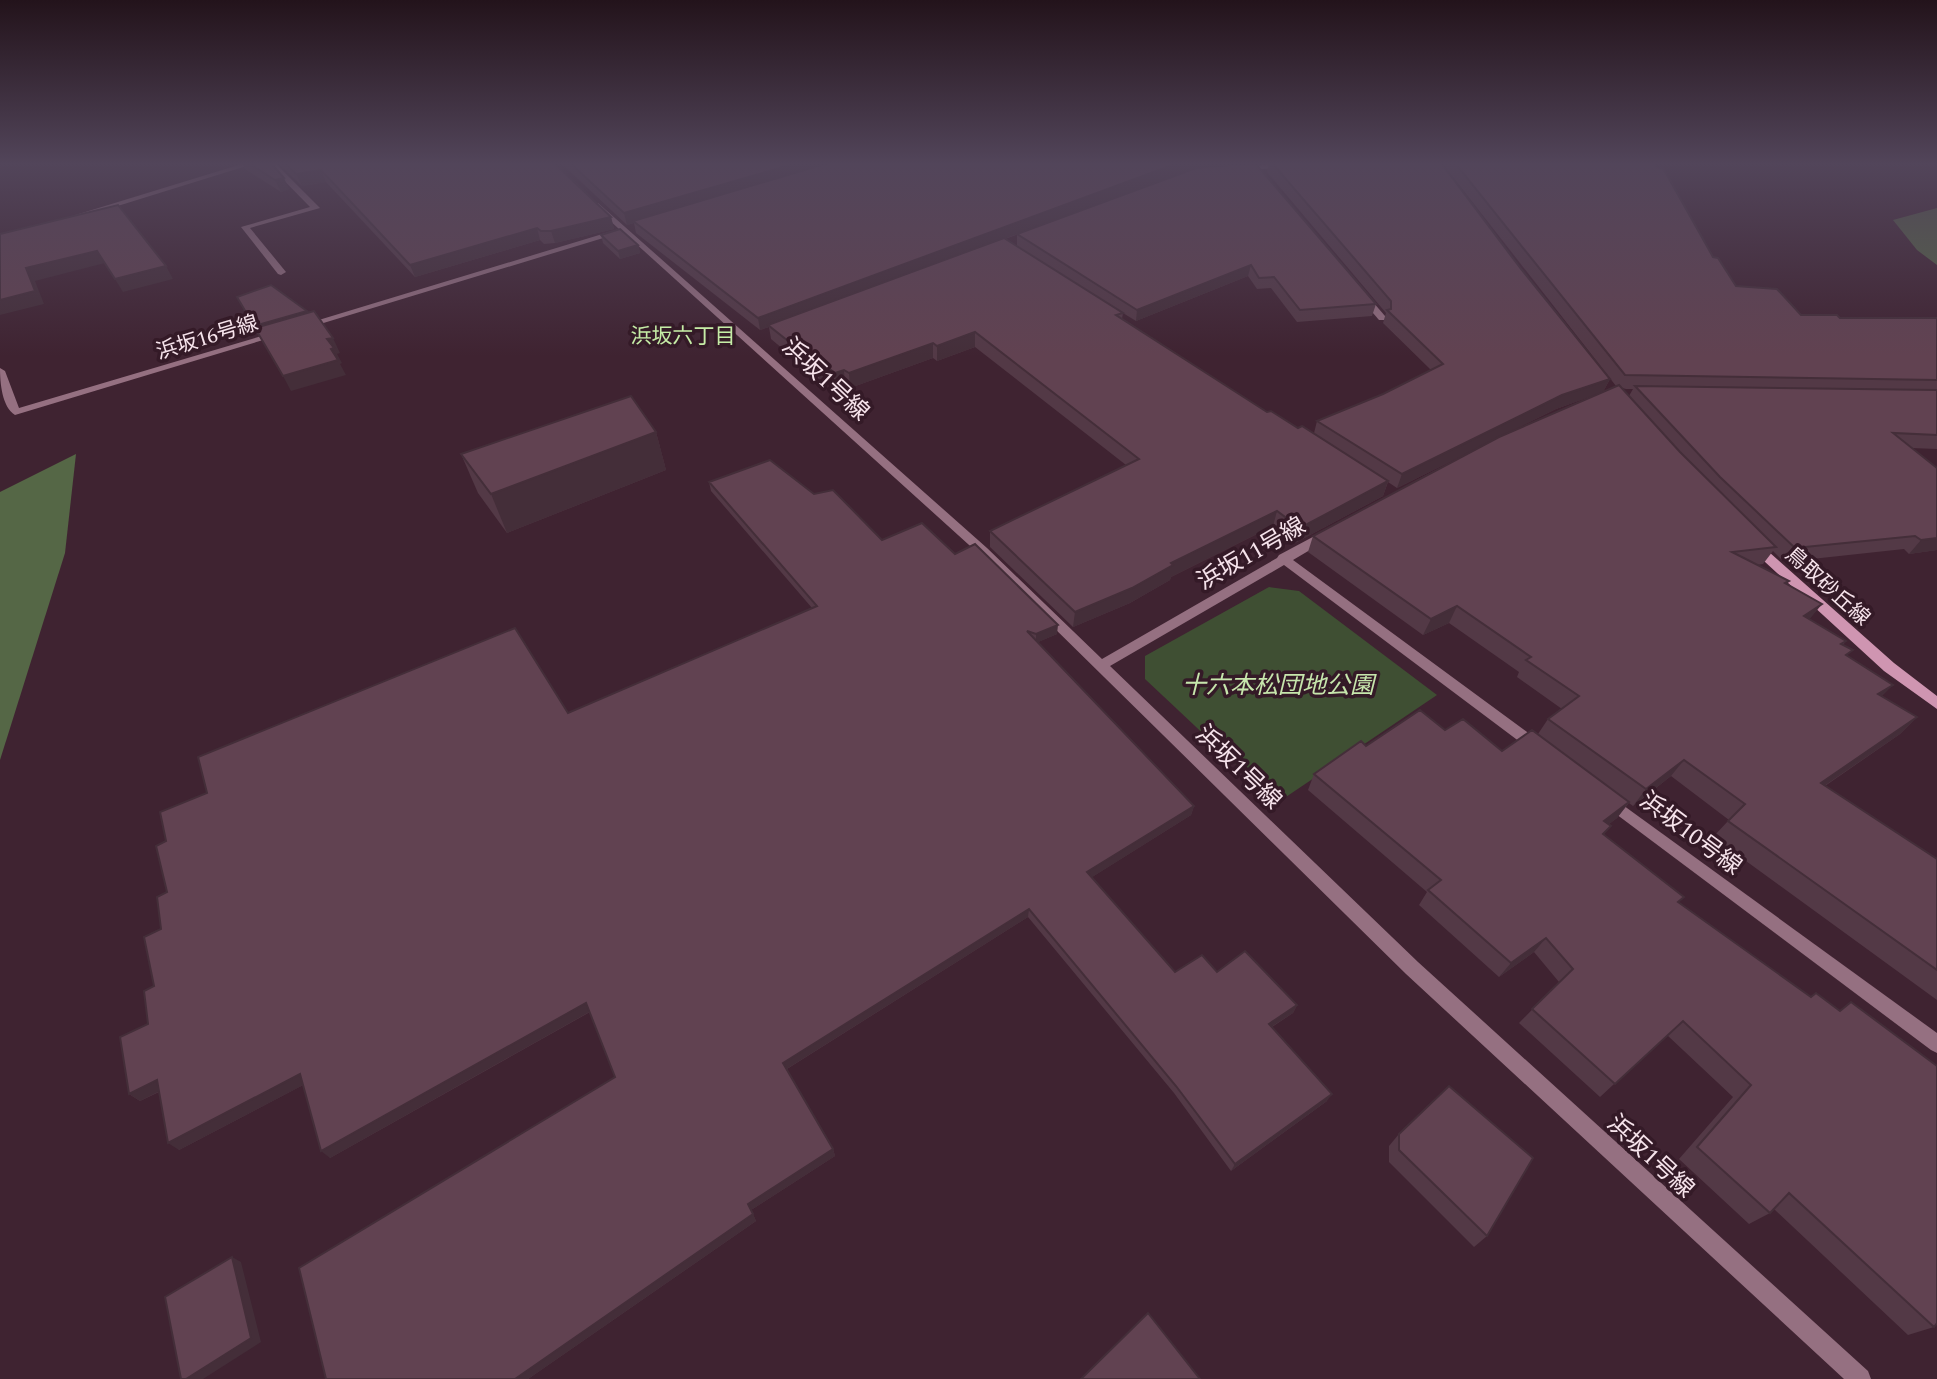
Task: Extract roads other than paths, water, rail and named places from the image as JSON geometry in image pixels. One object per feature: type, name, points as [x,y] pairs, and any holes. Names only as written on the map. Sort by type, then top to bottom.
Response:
[{"type":"main road","name":"鳥取砂丘線","points":[[1750,540],[1889,667],[1937,705]]},
{"type":"street","points":[[245,227],[282,272]]},
{"type":"street","name":"浜坂1号線","points":[[630,228],[757,338],[1102,664],[1412,968],[1860,1379]]},
{"type":"street","name":"浜坂16号線","points":[[0,371],[15,412],[630,228]]},
{"type":"street","points":[[1356,288],[1382,318]]},
{"type":"street","name":"浜坂11号線","points":[[1102,664],[1340,527]]},
{"type":"street","points":[[1283,558],[1549,756]]},
{"type":"street","name":"浜坂10号線","points":[[1593,789],[1937,1044]]},
{"type":"district","name":"浜坂六丁目","points":[[683,336]]},
{"type":"park label","name":"十六本松団地公園","points":[[1278,685]]}]
